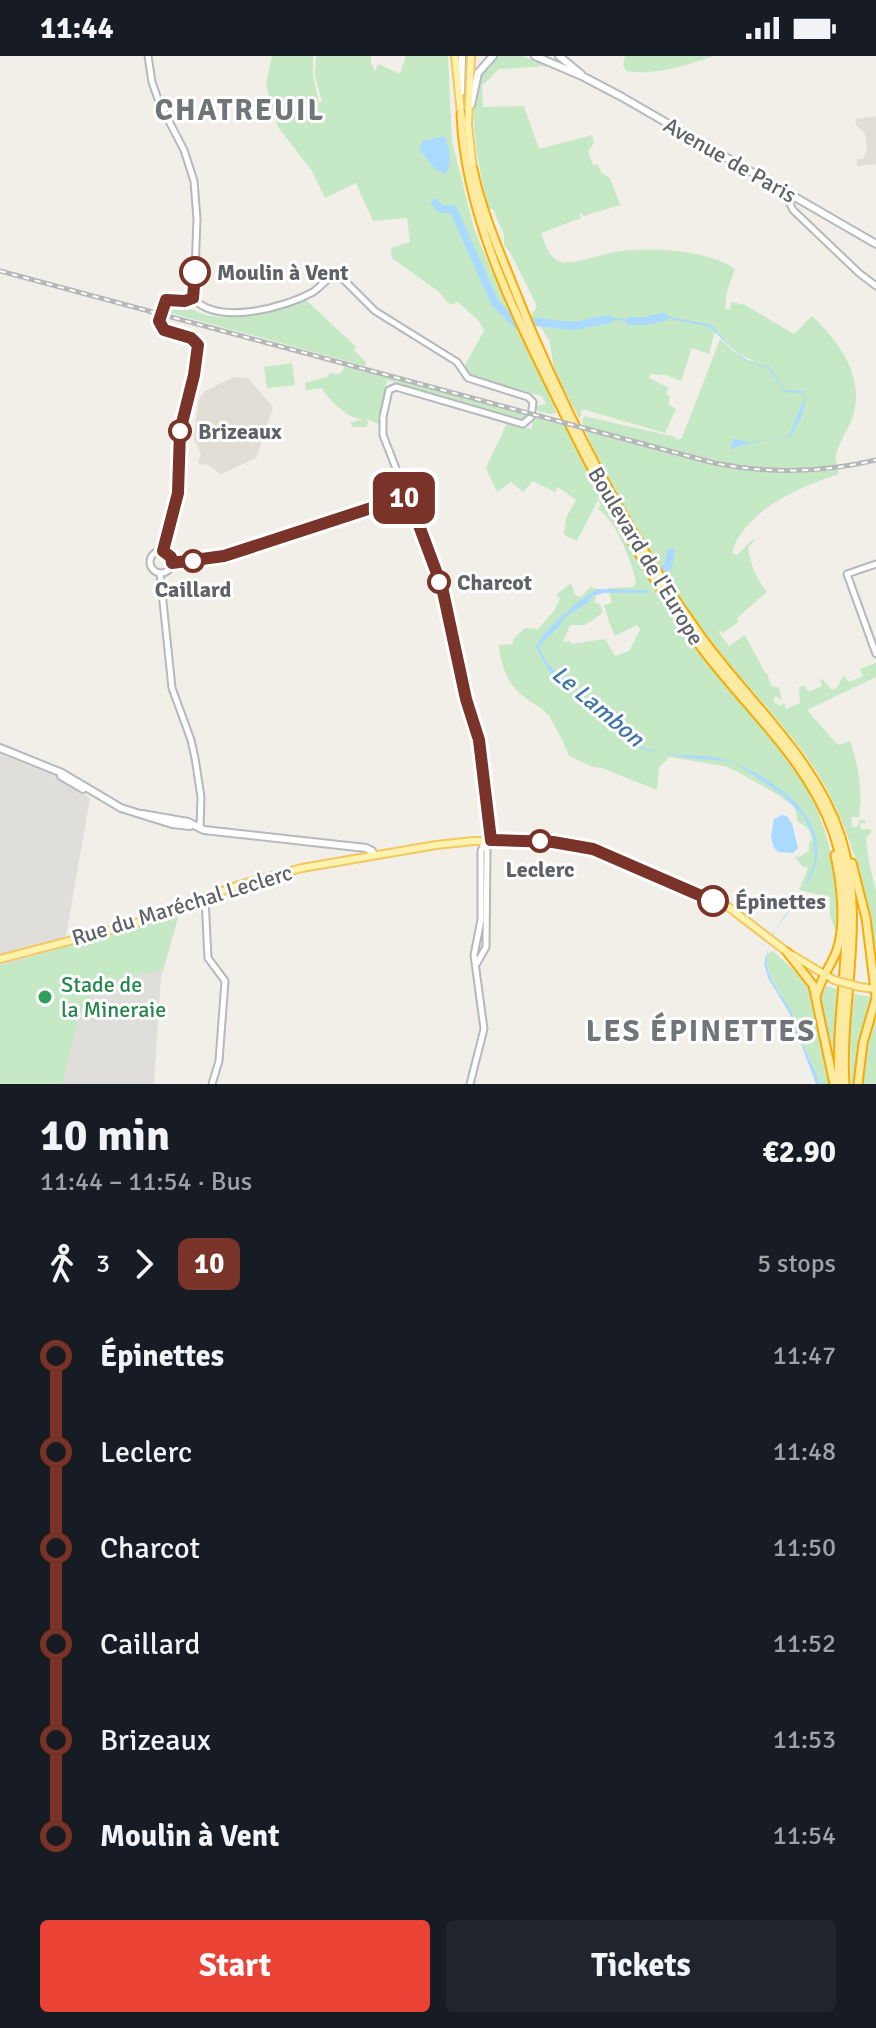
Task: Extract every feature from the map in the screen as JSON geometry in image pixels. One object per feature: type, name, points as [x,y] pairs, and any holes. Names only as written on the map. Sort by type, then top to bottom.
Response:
[{"type":"highway","name":"Boulevard de l'Europe","points":[[461,114],[466,165],[481,223],[530,342],[584,454],[624,527],[685,624],[719,671],[800,768],[818,797],[832,830],[841,859],[847,899],[839,1084]]},
{"type":"highway","name":"Boulevard de l'Europe","points":[[473,169],[490,228],[532,332],[571,416],[627,519],[699,634],[789,744],[819,787],[843,844],[853,896],[854,936],[839,1084]]},
{"type":"highway","points":[[800,768],[824,818],[837,862],[840,934],[837,949],[816,997]]},
{"type":"highway","points":[[819,787],[836,813],[854,870],[866,918],[876,989],[875,1008],[863,1043],[858,1084]]},
{"type":"highway","points":[[787,952],[811,980],[839,1084]]},
{"type":"main road","name":"Boulevard de l'Europe","points":[[455,56],[461,114]]},
{"type":"main road","points":[[461,114],[462,56]]},
{"type":"main road","name":"Boulevard de l'Europe","points":[[471,56],[468,125],[473,169]]},
{"type":"main road","points":[[473,169],[470,125],[473,89],[481,68],[493,56]]},
{"type":"main road","points":[[526,56],[543,60]]},
{"type":"main road","name":"Avenue de Paris","points":[[535,56],[584,77],[876,244]]},
{"type":"main road","name":"Avenue de Paris","points":[[559,56],[584,77]]},
{"type":"main road","points":[[0,748],[74,779],[113,805],[142,814],[214,830],[370,849],[374,855]]},
{"type":"main road","name":"Rue du Maréchal Leclerc","points":[[0,959],[130,925],[279,873],[374,855],[487,841],[553,842],[593,849],[718,899],[815,971],[834,980],[876,989]]},
{"type":"main road","points":[[354,848],[361,858]]},
{"type":"street","points":[[148,56],[159,102],[184,150],[194,181],[197,219],[193,298],[201,307],[225,313],[262,309],[309,294],[338,274],[375,311],[457,362],[468,378],[532,399],[534,404],[531,417],[526,424],[520,424],[404,388],[392,388],[387,396],[383,417],[383,435],[442,587],[466,699],[479,740],[487,850],[486,947],[477,963]]},
{"type":"street","points":[[789,194],[788,200],[793,210],[876,286]]},
{"type":"street","points":[[163,551],[178,493],[181,421],[198,349],[193,339],[164,330],[159,321],[168,299],[185,301],[193,298]]},
{"type":"street","points":[[172,563],[224,556],[408,496]]},
{"type":"street","points":[[163,551],[171,557],[172,563],[167,571],[160,573],[154,570],[151,560],[157,552],[163,551]]},
{"type":"street","points":[[876,564],[847,574],[876,654]]},
{"type":"street","points":[[160,573],[172,688],[191,740],[201,797],[197,827]]},
{"type":"street","points":[[470,1084],[484,1029],[474,955],[481,920],[481,851],[487,841]]},
{"type":"street","points":[[205,898],[208,958],[225,981],[219,1061],[212,1084]]},
{"type":"shaded area","points":[[876,116],[876,164],[857,166],[857,159],[863,159],[867,149],[865,134],[856,125],[855,119]]},
{"type":"shaded area","points":[[233,377],[248,378],[273,407],[256,458],[221,474],[208,465],[198,463],[201,454],[194,439],[198,401],[205,391]]},
{"type":"shaded area","points":[[0,754],[55,776],[90,798],[66,936],[179,914],[161,977],[154,1084],[0,1084]]},
{"type":"green space","points":[[272,56],[313,56],[313,76],[319,103],[322,101],[315,76],[316,56],[371,56],[375,71],[378,64],[400,74],[406,56],[448,56],[452,141],[474,229],[556,413],[535,410],[537,406],[546,404],[542,396],[473,377],[465,370],[484,331],[479,321],[458,302],[450,305],[439,292],[392,258],[391,248],[410,242],[407,218],[373,221],[356,183],[325,198],[312,171],[278,127],[266,84]]},
{"type":"green space","points":[[498,56],[522,56],[551,66],[499,69],[482,86],[483,107],[524,106],[539,149],[592,135],[594,143],[588,151],[593,165],[597,164],[602,173],[610,178],[620,205],[584,216],[580,212],[581,218],[541,233],[553,258],[572,262],[615,252],[644,250],[677,251],[709,257],[735,269],[727,291],[725,309],[730,310],[731,302],[745,305],[794,334],[812,316],[847,361],[856,401],[853,416],[837,452],[839,474],[775,502],[760,513],[738,538],[732,553],[737,555],[753,539],[748,547],[750,559],[767,592],[737,618],[738,622],[723,633],[719,630],[719,633],[729,646],[745,635],[771,686],[781,688],[782,700],[775,696],[773,701],[780,706],[784,703],[786,709],[800,703],[799,687],[805,686],[808,692],[822,686],[822,679],[832,690],[837,688],[844,675],[849,682],[863,676],[860,669],[876,663],[876,677],[807,710],[836,743],[839,745],[850,741],[853,750],[861,799],[859,817],[851,817],[853,828],[858,826],[859,820],[865,820],[865,824],[860,822],[861,829],[870,829],[871,832],[866,838],[876,891],[876,955],[859,871],[846,831],[828,792],[793,739],[683,603],[610,484],[582,422],[584,416],[675,437],[677,440],[682,438],[720,339],[742,359],[764,364],[738,352],[718,331],[714,334],[709,354],[692,348],[681,381],[666,375],[650,374],[649,378],[669,388],[666,393],[670,397],[668,404],[676,409],[665,433],[582,409],[580,420],[554,370],[550,342],[540,326],[533,326],[531,316],[537,306],[504,245],[504,235],[493,209],[489,209],[485,193],[474,127],[474,104],[485,67]]},
{"type":"green space","points":[[625,56],[714,56],[671,69],[637,72],[626,71],[623,65]]},
{"type":"green space","points":[[305,299],[356,347],[354,350],[366,362],[365,366],[167,312],[169,305],[175,305],[211,316],[233,317],[259,313]]},
{"type":"green space","points":[[292,363],[295,385],[267,388],[264,367]]},
{"type":"green space","points":[[345,366],[528,415],[521,422],[387,380],[379,424],[366,419],[366,427],[353,427],[350,423],[363,419],[351,416],[340,408],[322,388],[306,390],[305,383],[327,377],[330,373],[340,374]]},
{"type":"green space","points":[[533,417],[565,425],[626,537],[676,619],[715,673],[773,738],[798,772],[819,816],[833,862],[837,934],[830,916],[830,897],[799,890],[808,868],[803,867],[794,856],[799,857],[809,851],[812,839],[808,828],[798,822],[795,808],[780,796],[724,766],[669,757],[659,767],[657,790],[593,767],[569,756],[549,716],[518,692],[509,680],[499,645],[513,644],[513,639],[525,628],[538,629],[554,611],[560,599],[556,595],[571,583],[575,595],[581,597],[590,587],[597,589],[595,603],[600,604],[603,611],[585,625],[570,625],[563,642],[570,641],[571,644],[605,639],[615,656],[629,651],[640,630],[637,625],[615,636],[607,617],[604,605],[612,603],[608,588],[633,587],[636,582],[622,542],[611,522],[598,509],[601,504],[598,500],[577,541],[564,535],[566,518],[576,500],[558,487],[555,492],[533,481],[523,492],[511,482],[497,492],[486,468],[507,423],[532,429]]},
{"type":"green space","name":"Stade de la Mineraie","points":[[179,914],[163,970],[100,982],[80,1012],[62,1084],[0,1084],[0,966]]},
{"type":"green space","points":[[773,951],[810,985],[826,1074],[830,1076],[831,1084],[820,1084],[796,1031],[791,1012],[771,977],[767,962],[768,953]]},
{"type":"green space","points":[[826,986],[839,990],[834,1071],[821,1003]]},
{"type":"green space","points":[[854,994],[872,997],[855,1084],[851,1084],[850,1032]]},
{"type":"green space","points":[[876,1013],[876,1084],[860,1084],[864,1052]]},
{"type":"water","points":[[444,136],[450,156],[445,174],[435,169],[419,149],[423,141]]},
{"type":"water","points":[[665,316],[712,325],[733,350],[710,327],[665,318],[632,322],[615,320],[571,327],[543,321],[571,326],[615,318],[639,321]]},
{"type":"water","points":[[733,350],[747,360],[769,367],[785,390],[803,391],[805,397],[802,393],[785,392],[768,368],[742,359]]},
{"type":"water","points":[[805,397],[802,414],[790,437],[730,450],[733,439],[750,442],[789,436]]},
{"type":"water","points":[[598,589],[647,590],[649,593],[592,596],[588,603],[565,617],[539,646],[555,671],[603,710],[626,735],[650,750],[667,754],[642,749],[624,736],[601,710],[550,673],[536,647],[563,615]]},
{"type":"water","points":[[668,754],[724,759],[750,770],[788,795],[805,814],[816,837],[817,857],[804,888],[815,861],[813,835],[803,816],[783,795],[738,765]]},
{"type":"water","points":[[787,816],[792,824],[798,848],[793,853],[778,852],[774,848],[771,837],[774,819]]},
{"type":"water","points":[[777,927],[770,943],[768,969],[791,1011],[820,1084],[816,1084],[800,1041],[792,1030],[790,1014],[768,978],[764,963],[772,935]]},
{"type":"waterway","name":"Le Lambon","points":[[435,203],[441,209],[453,209],[495,303],[517,325]]},
{"type":"waterway","name":"Le Lambon","points":[[630,321],[664,317]]},
{"type":"waterway","name":"Le Lambon","points":[[535,322],[574,326],[609,319]]},
{"type":"waterway","name":"Le Lambon","points":[[661,571],[668,566],[671,552]]},
{"type":"railway","points":[[0,271],[714,463],[755,469],[795,470],[836,468],[876,460]]},
{"type":"bus line","name":"10","points":[[195,272],[192,300],[166,300],[159,321],[164,330],[191,338],[198,345],[180,431],[178,493],[163,551],[171,557],[172,563],[224,556],[408,496],[442,587],[466,699],[479,740],[491,840],[553,842],[593,849],[713,901]]},
{"type":"place","name":"Moulin à Vent","points":[[195,272]]},
{"type":"place","name":"Brizeaux","points":[[180,431]]},
{"type":"place","name":"Caillard","points":[[193,561]]},
{"type":"place","name":"Charcot","points":[[439,582]]},
{"type":"place","name":"Leclerc","points":[[540,841]]},
{"type":"place","name":"Épinettes","points":[[713,901]]},
{"type":"place","name":"Stade de la Mineraie","points":[[45,997]]},
{"type":"district","name":"CHATREUIL","points":[[240,110]]},
{"type":"district","name":"LES ÉPINETTES","points":[[701,1031]]}]
